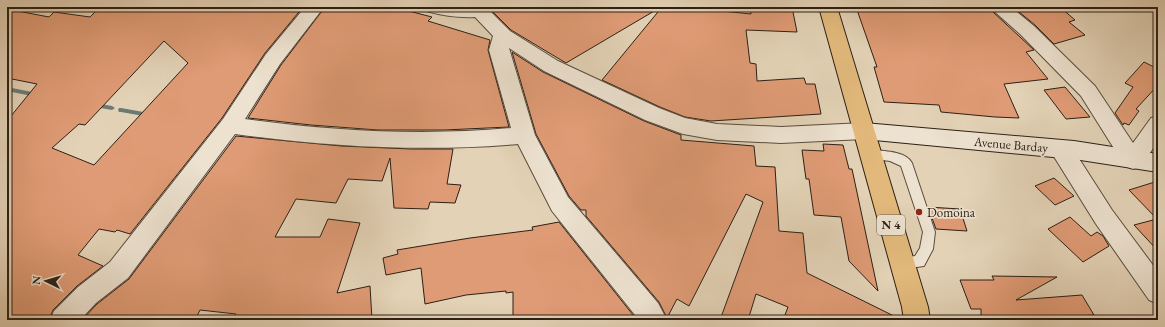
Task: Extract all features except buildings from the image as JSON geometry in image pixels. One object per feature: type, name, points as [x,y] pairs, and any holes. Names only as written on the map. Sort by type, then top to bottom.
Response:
[{"type":"main road","name":"N 4","points":[[828,7],[917,320]]},
{"type":"street","points":[[63,320],[87,295],[119,270],[230,125],[273,59],[315,7]]},
{"type":"street","points":[[432,7],[464,12],[476,9]]},
{"type":"street","points":[[1000,7],[1027,30],[1088,91],[1133,160],[1158,124]]},
{"type":"street","name":"Avenue Barday","points":[[476,9],[504,35],[551,66],[652,114],[683,126],[718,132],[782,135],[864,131],[1061,149],[1158,163]]},
{"type":"street","points":[[504,35],[500,41],[499,50],[524,135],[560,204],[654,320]]},
{"type":"street","points":[[230,125],[280,132],[351,139],[488,139],[524,135]]},
{"type":"street","points":[[1061,149],[1104,217],[1158,292]]},
{"type":"lane","points":[[871,155],[891,156],[906,163],[929,232],[926,249],[919,262],[902,263]]},
{"type":"waterway","points":[[7,89],[37,95]]},
{"type":"waterway","points":[[95,105],[112,108]]},
{"type":"waterway","points":[[121,110],[149,115]]},
{"type":"place","name":"Domoina","points":[[919,212]]}]
